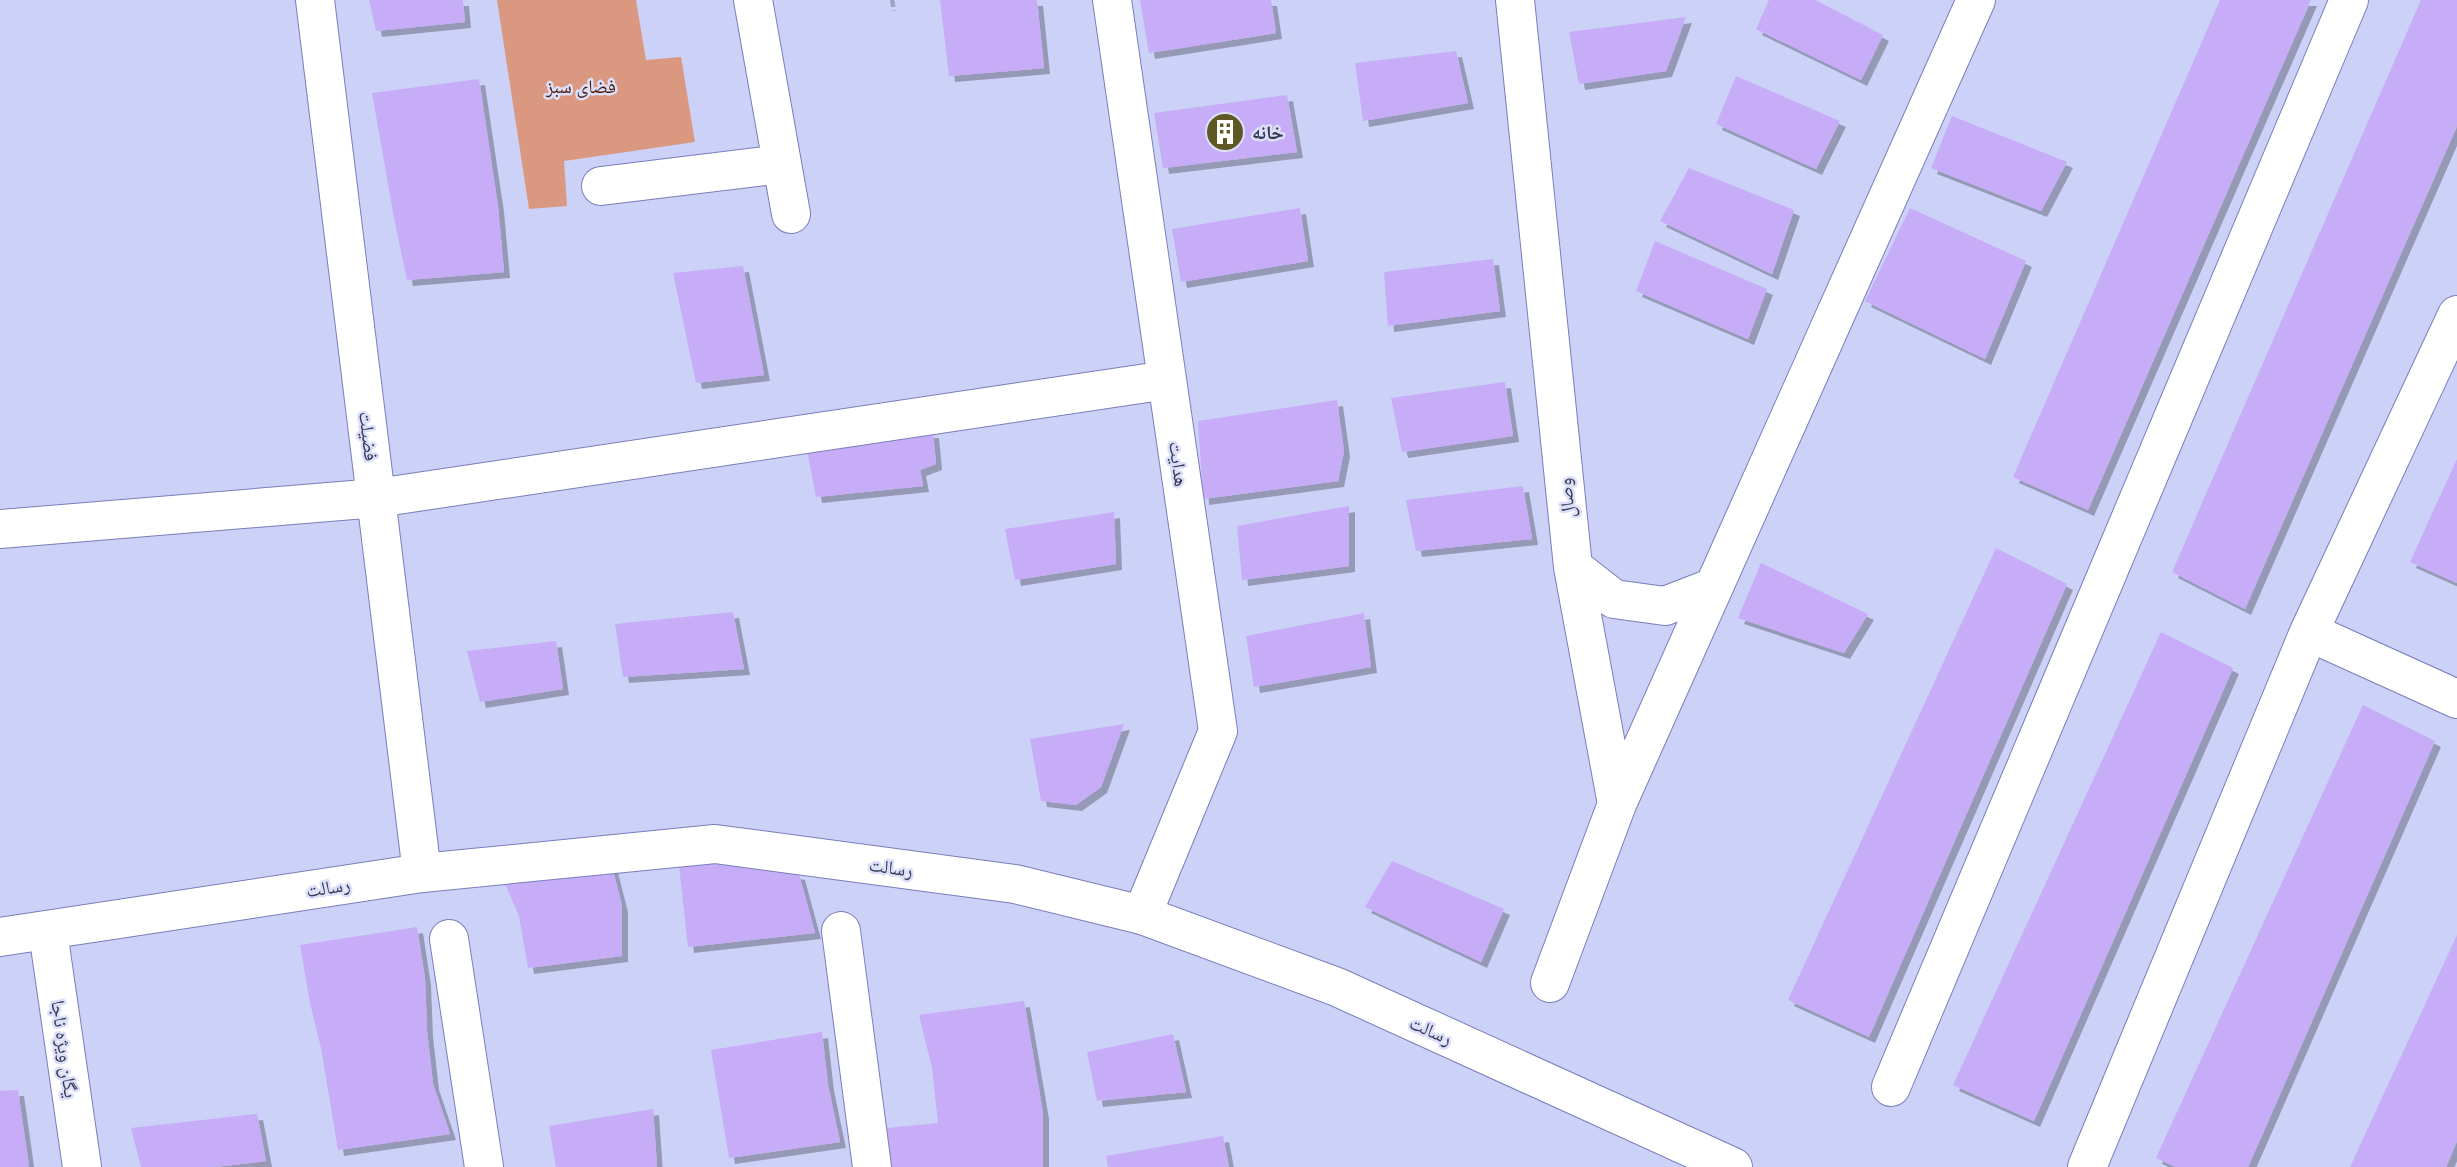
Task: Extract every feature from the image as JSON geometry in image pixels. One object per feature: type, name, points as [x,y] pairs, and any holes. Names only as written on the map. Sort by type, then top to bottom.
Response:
[{"type":"street","name":"فضیلت","points":[[315,0],[422,873]]},
{"type":"street","points":[[753,0],[791,215]]},
{"type":"street","name":"هدایت","points":[[1112,0],[1218,731],[1142,915]]},
{"type":"street","name":"وصال","points":[[1515,0],[1573,567],[1617,804]]},
{"type":"street","points":[[1550,983],[1617,804],[1976,0]]},
{"type":"street","points":[[1891,1087],[2349,0]]},
{"type":"street","points":[[601,186],[782,164]]},
{"type":"street","points":[[2087,1167],[2309,632],[2457,315]]},
{"type":"street","points":[[0,529],[377,498],[1167,380]]},
{"type":"street","points":[[1573,567],[1614,598],[1665,606],[1714,587]]},
{"type":"street","points":[[2309,632],[2457,699]]},
{"type":"street","name":"رسالت","points":[[0,937],[48,932],[422,873],[715,844],[1016,884],[1142,915],[1337,987],[1733,1167]]},
{"type":"street","points":[[841,931],[872,1167]]},
{"type":"street","name":"یگان ویژه ناجا","points":[[48,932],[82,1167]]},
{"type":"street","points":[[449,939],[484,1167]]},
{"type":"path","points":[[892,0],[894,11]]},
{"type":"green space","name":"فضای سبز","points":[[497,0],[636,0],[646,60],[681,57],[695,142],[564,161],[567,206],[529,209]]},
{"type":"building","points":[[369,0],[463,0],[465,22],[376,31]]},
{"type":"building","points":[[940,0],[1037,0],[1044,68],[949,76]]},
{"type":"building","points":[[1140,0],[1271,0],[1276,33],[1149,53]]},
{"type":"building","points":[[1769,0],[1815,0],[1883,35],[1861,80],[1756,29]]},
{"type":"building","points":[[2220,0],[2311,0],[2088,510],[2013,477]]},
{"type":"building","points":[[2421,0],[2457,0],[2457,126],[2245,609],[2172,572]]},
{"type":"building","points":[[1686,17],[1666,71],[1579,84],[1569,32]]},
{"type":"building","points":[[1456,51],[1468,103],[1363,121],[1355,63]]},
{"type":"building","points":[[1736,76],[1840,121],[1816,169],[1716,124]]},
{"type":"building","points":[[479,79],[498,206],[504,272],[407,280],[372,93]]},
{"type":"building","name":"خانه","points":[[1287,95],[1297,152],[1163,168],[1154,113]]},
{"type":"building","points":[[1952,116],[2067,162],[2041,211],[1931,168]]},
{"type":"building","points":[[1689,168],[1794,210],[1772,274],[1660,221]]},
{"type":"building","points":[[1300,208],[1308,261],[1181,282],[1172,229]]},
{"type":"building","points":[[1910,208],[2026,261],[1985,359],[1865,301]]},
{"type":"building","points":[[1655,241],[1767,289],[1748,339],[1636,291]]},
{"type":"building","points":[[1493,259],[1500,311],[1388,326],[1384,272]]},
{"type":"building","points":[[743,266],[764,375],[696,383],[673,273]]},
{"type":"building","points":[[1505,382],[1513,436],[1402,452],[1391,398]]},
{"type":"building","points":[[1337,400],[1344,451],[1338,481],[1203,499],[1198,421]]},
{"type":"building","points":[[933,432],[936,464],[920,470],[923,486],[816,497],[804,435]]},
{"type":"building","points":[[2457,459],[2457,583],[2410,562]]},
{"type":"building","points":[[1523,486],[1532,539],[1416,551],[1406,500]]},
{"type":"building","points":[[1349,506],[1349,566],[1242,580],[1237,526]]},
{"type":"building","points":[[1114,512],[1116,564],[1015,580],[1005,529]]},
{"type":"building","points":[[1996,548],[2067,584],[1869,1037],[1788,1000]]},
{"type":"building","points":[[1761,563],[1868,614],[1844,653],[1738,618]]},
{"type":"building","points":[[733,612],[744,669],[623,677],[615,624]]},
{"type":"building","points":[[1364,613],[1371,667],[1254,687],[1246,636]]},
{"type":"building","points":[[2161,632],[2233,668],[2034,1121],[1953,1085]]},
{"type":"building","points":[[556,641],[563,689],[480,702],[467,651]]},
{"type":"building","points":[[2363,705],[2435,741],[2248,1167],[2176,1167],[2156,1158]]},
{"type":"building","points":[[1124,724],[1101,787],[1076,805],[1041,801],[1030,739]]},
{"type":"building","points":[[677,848],[799,874],[815,933],[688,947]]},
{"type":"building","points":[[609,855],[622,906],[622,956],[528,968],[519,916],[497,865]]},
{"type":"building","points":[[1392,861],[1504,909],[1481,962],[1365,907]]},
{"type":"building","points":[[417,927],[425,979],[433,1084],[450,1134],[338,1150],[300,945]]},
{"type":"building","points":[[2457,935],[2457,1141],[2446,1167],[2350,1167]]},
{"type":"building","points":[[1024,1001],[1043,1113],[1043,1167],[891,1167],[887,1128],[938,1123],[932,1068],[919,1015]]},
{"type":"building","points":[[822,1032],[828,1085],[840,1142],[729,1158],[711,1050]]},
{"type":"building","points":[[1173,1034],[1186,1092],[1097,1101],[1087,1052]]},
{"type":"building","points":[[18,1090],[29,1167],[0,1167],[0,1091]]},
{"type":"building","points":[[653,1109],[657,1167],[556,1167],[549,1126]]},
{"type":"building","points":[[257,1114],[266,1161],[214,1167],[141,1167],[131,1128]]},
{"type":"building","points":[[1223,1136],[1229,1167],[1108,1167],[1106,1156]]},
{"type":"place","name":"خانه","points":[[1225,132]]}]
